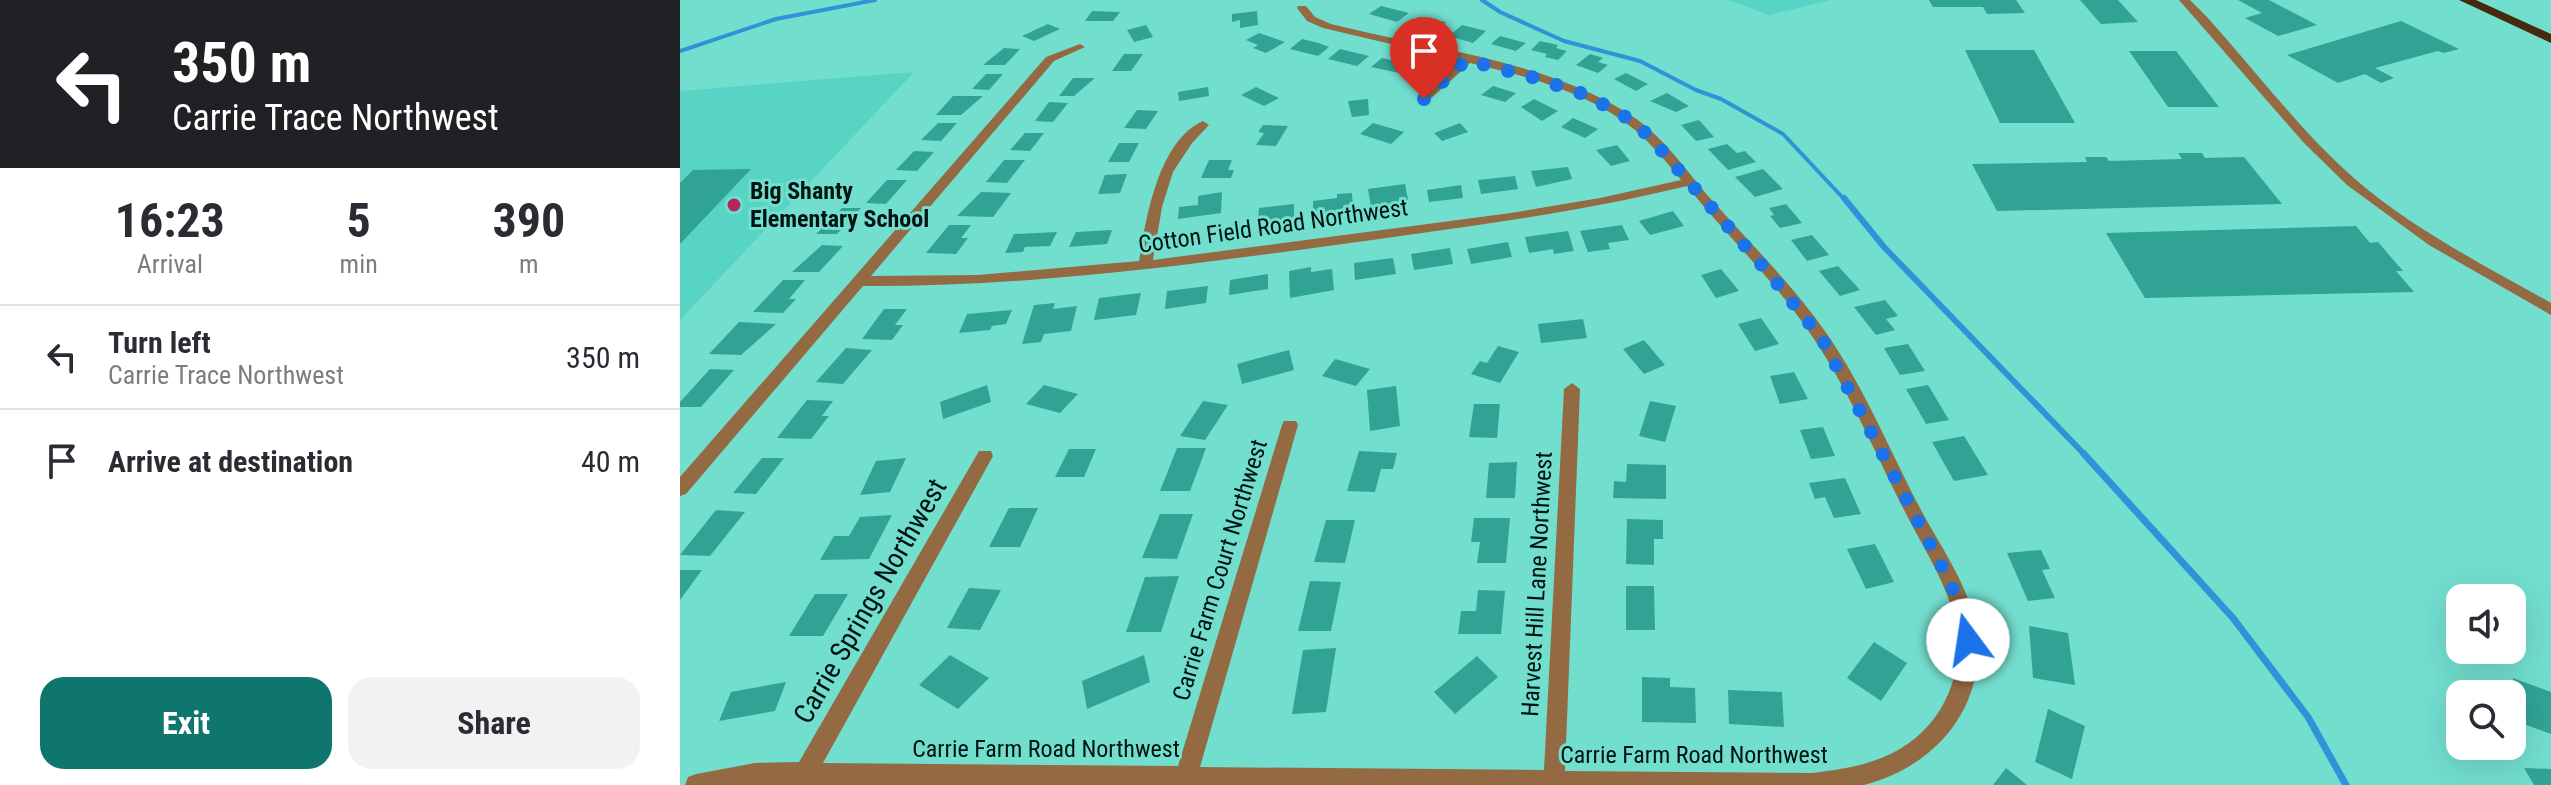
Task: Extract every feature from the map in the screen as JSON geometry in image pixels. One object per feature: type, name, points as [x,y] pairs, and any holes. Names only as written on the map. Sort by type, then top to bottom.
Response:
[{"type":"main road","points":[[2465,0],[2551,39]]},
{"type":"street","points":[[2184,0],[2227,43],[2325,159],[2353,184],[2438,244],[2551,310]]},
{"type":"street","name":"Carrie Farm Road Northwest","points":[[696,785],[755,774],[805,773],[1813,784],[1857,779],[1902,762],[1929,741],[1952,713],[1965,679],[1968,640],[1961,608],[1832,355],[1803,313],[1642,130],[1599,101],[1552,83],[1327,26],[1311,19],[1302,8]]},
{"type":"street","points":[[680,489],[1050,59],[1080,47]]},
{"type":"street","points":[[1424,99],[1466,60]]},
{"type":"street","points":[[1145,266],[1159,189],[1169,163],[1203,125]]},
{"type":"street","name":"Cotton Field Road Northwest","points":[[860,281],[1016,278],[1145,266],[1603,203],[1689,182]]},
{"type":"street","name":"Harvest Hill Lane Northwest","points":[[1554,781],[1572,389]]},
{"type":"street","name":"Carrie Farm Court Northwest","points":[[1186,776],[1290,425]]},
{"type":"street","name":"Carrie Springs Northwest","points":[[805,773],[985,456]]},
{"type":"shaded area","points":[[1728,0],[1832,0],[1769,15]]},
{"type":"shaded area","name":"Big Shanty Elementary School","points":[[914,72],[680,320],[680,91]]},
{"type":"building","points":[[1929,0],[2016,0],[2025,13],[1987,14],[1983,7],[1933,7]]},
{"type":"building","points":[[2080,0],[2118,0],[2138,22],[2101,24]]},
{"type":"building","points":[[2238,0],[2269,0],[2317,25],[2278,36],[2245,18],[2262,13]]},
{"type":"building","points":[[1381,6],[1409,13],[1397,22],[1369,14]]},
{"type":"building","points":[[1092,11],[1120,12],[1113,21],[1085,21]]},
{"type":"building","points":[[1257,11],[1258,25],[1240,28],[1240,20],[1232,22],[1232,14]]},
{"type":"building","points":[[1419,17],[1446,22],[1435,33],[1407,27]]},
{"type":"building","points":[[2401,21],[2459,49],[2444,53],[2438,51],[2375,68],[2394,78],[2381,83],[2365,74],[2338,83],[2287,55]]},
{"type":"building","points":[[1048,24],[1060,29],[1034,41],[1022,36]]},
{"type":"building","points":[[1146,25],[1153,37],[1134,42],[1127,30]]},
{"type":"building","points":[[1462,25],[1486,31],[1473,43],[1449,36]]},
{"type":"building","points":[[1259,33],[1285,42],[1266,53],[1253,48],[1258,45],[1246,40]]},
{"type":"building","points":[[1500,36],[1526,43],[1516,51],[1491,44]]},
{"type":"building","points":[[1302,39],[1329,47],[1318,56],[1290,49]]},
{"type":"building","points":[[1540,41],[1558,45],[1556,48],[1567,51],[1558,60],[1545,57],[1547,54],[1531,50]]},
{"type":"building","points":[[1004,48],[1020,49],[1005,65],[983,65]]},
{"type":"building","points":[[1340,49],[1369,56],[1357,66],[1328,59]]},
{"type":"building","points":[[1965,50],[2034,50],[2075,123],[2000,123]]},
{"type":"building","points":[[2129,51],[2176,51],[2219,107],[2168,107]]},
{"type":"building","points":[[1124,54],[1143,54],[1131,71],[1112,71]]},
{"type":"building","points":[[1590,54],[1603,58],[1598,62],[1608,65],[1598,73],[1576,65]]},
{"type":"building","points":[[1382,58],[1409,64],[1399,73],[1371,67]]},
{"type":"building","points":[[1626,73],[1648,84],[1636,91],[1614,79]]},
{"type":"building","points":[[986,74],[1003,74],[989,90],[972,89]]},
{"type":"building","points":[[1073,78],[1095,78],[1074,96],[1059,96]]},
{"type":"building","points":[[1493,86],[1516,93],[1505,102],[1481,95]]},
{"type":"building","points":[[1208,87],[1209,96],[1179,101],[1178,92]]},
{"type":"building","points":[[1256,87],[1279,98],[1264,106],[1241,95]]},
{"type":"building","points":[[1667,93],[1689,106],[1676,112],[1650,101]]},
{"type":"building","points":[[953,96],[983,96],[961,115],[936,115]]},
{"type":"building","points":[[1368,99],[1369,115],[1352,117],[1348,101]]},
{"type":"building","points":[[1534,99],[1558,111],[1542,121],[1521,107]]},
{"type":"building","points":[[1049,102],[1068,103],[1053,122],[1035,121]]},
{"type":"building","points":[[1137,110],[1158,111],[1146,129],[1124,128]]},
{"type":"building","points":[[1573,118],[1598,129],[1585,138],[1561,127]]},
{"type":"building","points":[[1699,120],[1714,137],[1696,141],[1681,125]]},
{"type":"building","points":[[938,123],[957,123],[941,141],[921,140]]},
{"type":"building","points":[[1373,123],[1404,132],[1391,144],[1360,134]]},
{"type":"building","points":[[1460,123],[1468,132],[1442,141],[1434,133]]},
{"type":"building","points":[[1263,125],[1288,126],[1276,146],[1256,145],[1264,133],[1258,132]]},
{"type":"building","points":[[1025,133],[1044,133],[1030,151],[1010,150]]},
{"type":"building","points":[[1119,143],[1139,143],[1129,162],[1108,162]]},
{"type":"building","points":[[1727,144],[1737,153],[1745,151],[1756,162],[1728,170],[1708,149]]},
{"type":"building","points":[[1617,145],[1630,161],[1611,166],[1596,150]]},
{"type":"building","points":[[914,151],[934,152],[917,171],[896,170]]},
{"type":"building","points":[[2178,153],[2202,153],[2205,158],[2244,157],[2282,204],[1997,211],[1972,164],[2087,162],[2085,157],[2106,157],[2109,161],[2182,159]]},
{"type":"building","points":[[1004,160],[1025,160],[1007,183],[986,182]]},
{"type":"building","points":[[1209,160],[1232,160],[1228,170],[1234,170],[1231,178],[1201,178]]},
{"type":"building","points":[[1568,167],[1572,179],[1536,187],[1531,171]]},
{"type":"building","points":[[751,169],[680,244],[680,183],[693,170]]},
{"type":"building","points":[[1763,169],[1783,189],[1755,197],[1735,177]]},
{"type":"building","points":[[1127,174],[1120,193],[1098,194],[1105,175]]},
{"type":"building","points":[[1515,176],[1518,189],[1481,194],[1478,180]]},
{"type":"building","points":[[887,180],[907,180],[886,204],[866,203]]},
{"type":"building","points":[[1405,184],[1409,205],[1371,207],[1368,189]]},
{"type":"building","points":[[1461,185],[1463,198],[1429,202],[1427,190]]},
{"type":"building","points":[[981,192],[1011,193],[993,217],[957,216]]},
{"type":"building","points":[[1222,192],[1221,213],[1178,219],[1179,207],[1198,205],[1198,196]]},
{"type":"building","points":[[1352,193],[1353,210],[1313,215],[1313,201]]},
{"type":"building","points":[[1294,204],[1294,218],[1258,223],[1259,208]]},
{"type":"building","points":[[1786,204],[1802,223],[1780,228],[1770,216],[1774,215],[1769,208]]},
{"type":"building","points":[[842,208],[861,208],[837,234],[816,234]]},
{"type":"building","points":[[1673,211],[1684,226],[1650,235],[1639,221]]},
{"type":"building","points":[[949,225],[971,225],[961,238],[968,238],[956,254],[926,253]]},
{"type":"building","points":[[1622,225],[1629,240],[1608,243],[1610,249],[1588,252],[1580,231]]},
{"type":"building","points":[[2356,226],[2370,243],[2378,242],[2403,271],[2396,271],[2414,292],[2145,298],[2106,233]]},
{"type":"building","points":[[1112,230],[1107,244],[1069,247],[1076,232]]},
{"type":"building","points":[[1568,231],[1574,251],[1554,254],[1553,249],[1529,253],[1525,237]]},
{"type":"building","points":[[1057,232],[1050,246],[1025,247],[1023,252],[1005,253],[1014,234]]},
{"type":"building","points":[[1812,235],[1829,255],[1807,261],[1791,240]]},
{"type":"building","points":[[1508,242],[1512,257],[1471,264],[1467,249]]},
{"type":"building","points":[[822,245],[843,246],[819,272],[792,272]]},
{"type":"building","points":[[1450,248],[1453,264],[1414,270],[1411,254]]},
{"type":"building","points":[[1393,258],[1396,274],[1355,280],[1354,263]]},
{"type":"building","points":[[1838,266],[1860,290],[1840,296],[1819,271]]},
{"type":"building","points":[[1311,267],[1311,272],[1332,269],[1334,290],[1290,298],[1289,271]]},
{"type":"building","points":[[1721,269],[1739,291],[1716,298],[1701,275]]},
{"type":"building","points":[[1268,274],[1268,289],[1229,295],[1230,280]]},
{"type":"building","points":[[783,280],[805,280],[789,299],[796,299],[783,313],[753,312]]},
{"type":"building","points":[[1208,286],[1206,303],[1165,309],[1167,291]]},
{"type":"building","points":[[1141,293],[1136,315],[1094,320],[1099,298]]},
{"type":"building","points":[[1885,300],[1898,316],[1886,319],[1895,330],[1876,335],[1854,307]]},
{"type":"building","points":[[1055,303],[1053,309],[1077,306],[1071,331],[1044,334],[1041,342],[1022,344],[1034,305]]},
{"type":"building","points":[[884,309],[907,309],[895,325],[903,325],[892,340],[862,339]]},
{"type":"building","points":[[1012,310],[1006,324],[992,326],[990,330],[959,333],[967,314]]},
{"type":"building","points":[[1761,318],[1779,344],[1755,351],[1738,324]]},
{"type":"building","points":[[1583,319],[1587,338],[1541,343],[1538,324]]},
{"type":"building","points":[[739,322],[776,324],[741,355],[709,354]]},
{"type":"building","points":[[1644,340],[1665,365],[1644,374],[1623,349]]},
{"type":"building","points":[[1908,344],[1925,371],[1900,375],[1884,348]]},
{"type":"building","points":[[1498,346],[1519,352],[1500,383],[1471,374],[1480,361],[1487,363]]},
{"type":"building","points":[[846,348],[872,350],[843,384],[816,382]]},
{"type":"building","points":[[1289,350],[1294,370],[1242,384],[1237,364]]},
{"type":"building","points":[[1335,359],[1370,369],[1356,386],[1322,376]]},
{"type":"building","points":[[710,369],[734,370],[701,407],[680,407],[680,402]]},
{"type":"building","points":[[1794,372],[1808,399],[1780,404],[1770,376]]},
{"type":"building","points":[[987,385],[991,402],[943,419],[940,402]]},
{"type":"building","points":[[1044,385],[1078,394],[1060,413],[1026,404]]},
{"type":"building","points":[[1928,385],[1949,420],[1926,424],[1906,389]]},
{"type":"building","points":[[1396,386],[1400,426],[1370,431],[1367,390]]},
{"type":"building","points":[[807,400],[833,401],[822,416],[829,416],[811,439],[777,438]]},
{"type":"building","points":[[1203,401],[1228,405],[1205,440],[1180,436]]},
{"type":"building","points":[[1650,401],[1676,406],[1665,442],[1639,436]]},
{"type":"building","points":[[1474,404],[1500,404],[1497,438],[1469,437]]},
{"type":"building","points":[[1823,427],[1835,456],[1811,459],[1800,430]]},
{"type":"building","points":[[1964,436],[1988,475],[1954,481],[1932,442]]},
{"type":"building","points":[[1177,448],[1206,448],[1190,491],[1160,491]]},
{"type":"building","points":[[1069,449],[1096,449],[1084,477],[1055,477]]},
{"type":"building","points":[[1359,451],[1397,453],[1393,469],[1381,469],[1375,492],[1347,491]]},
{"type":"building","points":[[762,458],[784,458],[756,494],[733,493]]},
{"type":"building","points":[[906,458],[890,492],[860,495],[876,461]]},
{"type":"building","points":[[1517,462],[1515,498],[1486,498],[1489,463]]},
{"type":"building","points":[[1627,464],[1666,465],[1666,499],[1613,498],[1614,481],[1626,482]]},
{"type":"building","points":[[1845,478],[1861,514],[1834,518],[1825,497],[1815,499],[1809,483]]},
{"type":"building","points":[[1009,508],[1038,508],[1020,547],[989,547]]},
{"type":"building","points":[[716,510],[745,512],[710,556],[680,555]]},
{"type":"building","points":[[1160,514],[1193,514],[1177,559],[1142,558]]},
{"type":"building","points":[[892,515],[869,559],[820,560],[834,536],[849,536],[860,517]]},
{"type":"building","points":[[1474,518],[1510,518],[1506,563],[1477,563],[1480,542],[1471,542]]},
{"type":"building","points":[[1627,519],[1663,520],[1663,539],[1654,539],[1654,565],[1626,564]]},
{"type":"building","points":[[1326,520],[1355,520],[1345,563],[1314,562]]},
{"type":"building","points":[[1875,544],[1894,582],[1866,589],[1847,549]]},
{"type":"building","points":[[2041,550],[2050,569],[2042,570],[2055,598],[2028,601],[2007,553]]},
{"type":"building","points":[[680,570],[702,570],[680,600]]},
{"type":"building","points":[[1179,576],[1161,632],[1126,632],[1145,577]]},
{"type":"building","points":[[1310,581],[1341,582],[1331,631],[1298,631]]},
{"type":"building","points":[[1626,586],[1654,586],[1655,630],[1626,630]]},
{"type":"building","points":[[969,588],[1001,590],[980,630],[947,628]]},
{"type":"building","points":[[1478,590],[1505,591],[1501,634],[1458,634],[1461,611],[1476,611]]},
{"type":"building","points":[[815,594],[848,594],[823,636],[789,636]]},
{"type":"building","points":[[2029,626],[2068,633],[2075,685],[2033,678]]},
{"type":"building","points":[[1874,642],[1907,663],[1881,701],[1847,678]]},
{"type":"building","points":[[1336,648],[1326,712],[1292,714],[1303,650]]},
{"type":"building","points":[[950,655],[989,678],[958,709],[919,685]]},
{"type":"building","points":[[1144,655],[1150,682],[1087,709],[1082,681]]},
{"type":"building","points":[[1477,656],[1498,677],[1455,714],[1434,692]]},
{"type":"building","points":[[1642,677],[1670,678],[1670,687],[1695,688],[1696,723],[1642,722]]},
{"type":"building","points":[[786,682],[775,711],[719,721],[731,692]]},
{"type":"building","points":[[2526,683],[2551,692],[2551,734],[2526,725]]},
{"type":"building","points":[[1728,690],[1782,692],[1784,727],[1729,724]]},
{"type":"building","points":[[2048,709],[2085,726],[2072,779],[2035,762]]},
{"type":"building","points":[[2006,768],[2027,785],[1993,785]]},
{"type":"building","points":[[2524,768],[2551,769],[2551,785],[2534,785]]},
{"type":"waterway","points":[[680,51],[776,19],[875,0]]},
{"type":"waterway","points":[[1482,0],[1500,12],[1564,41],[1640,61],[1696,90],[1721,99],[1783,134],[1845,200]]},
{"type":"waterway","points":[[1844,198],[1884,247],[2086,456]]},
{"type":"waterway","points":[[2084,454],[2233,618],[2308,717],[2346,785]]},
{"type":"place","name":"Big Shanty Elementary School","points":[[734,205]]},
{"type":"route","points":[[1424,99],[1466,60],[1586,95],[1624,116],[1648,135],[1803,313],[1822,339],[1948,578],[1961,608],[1968,640]]}]
